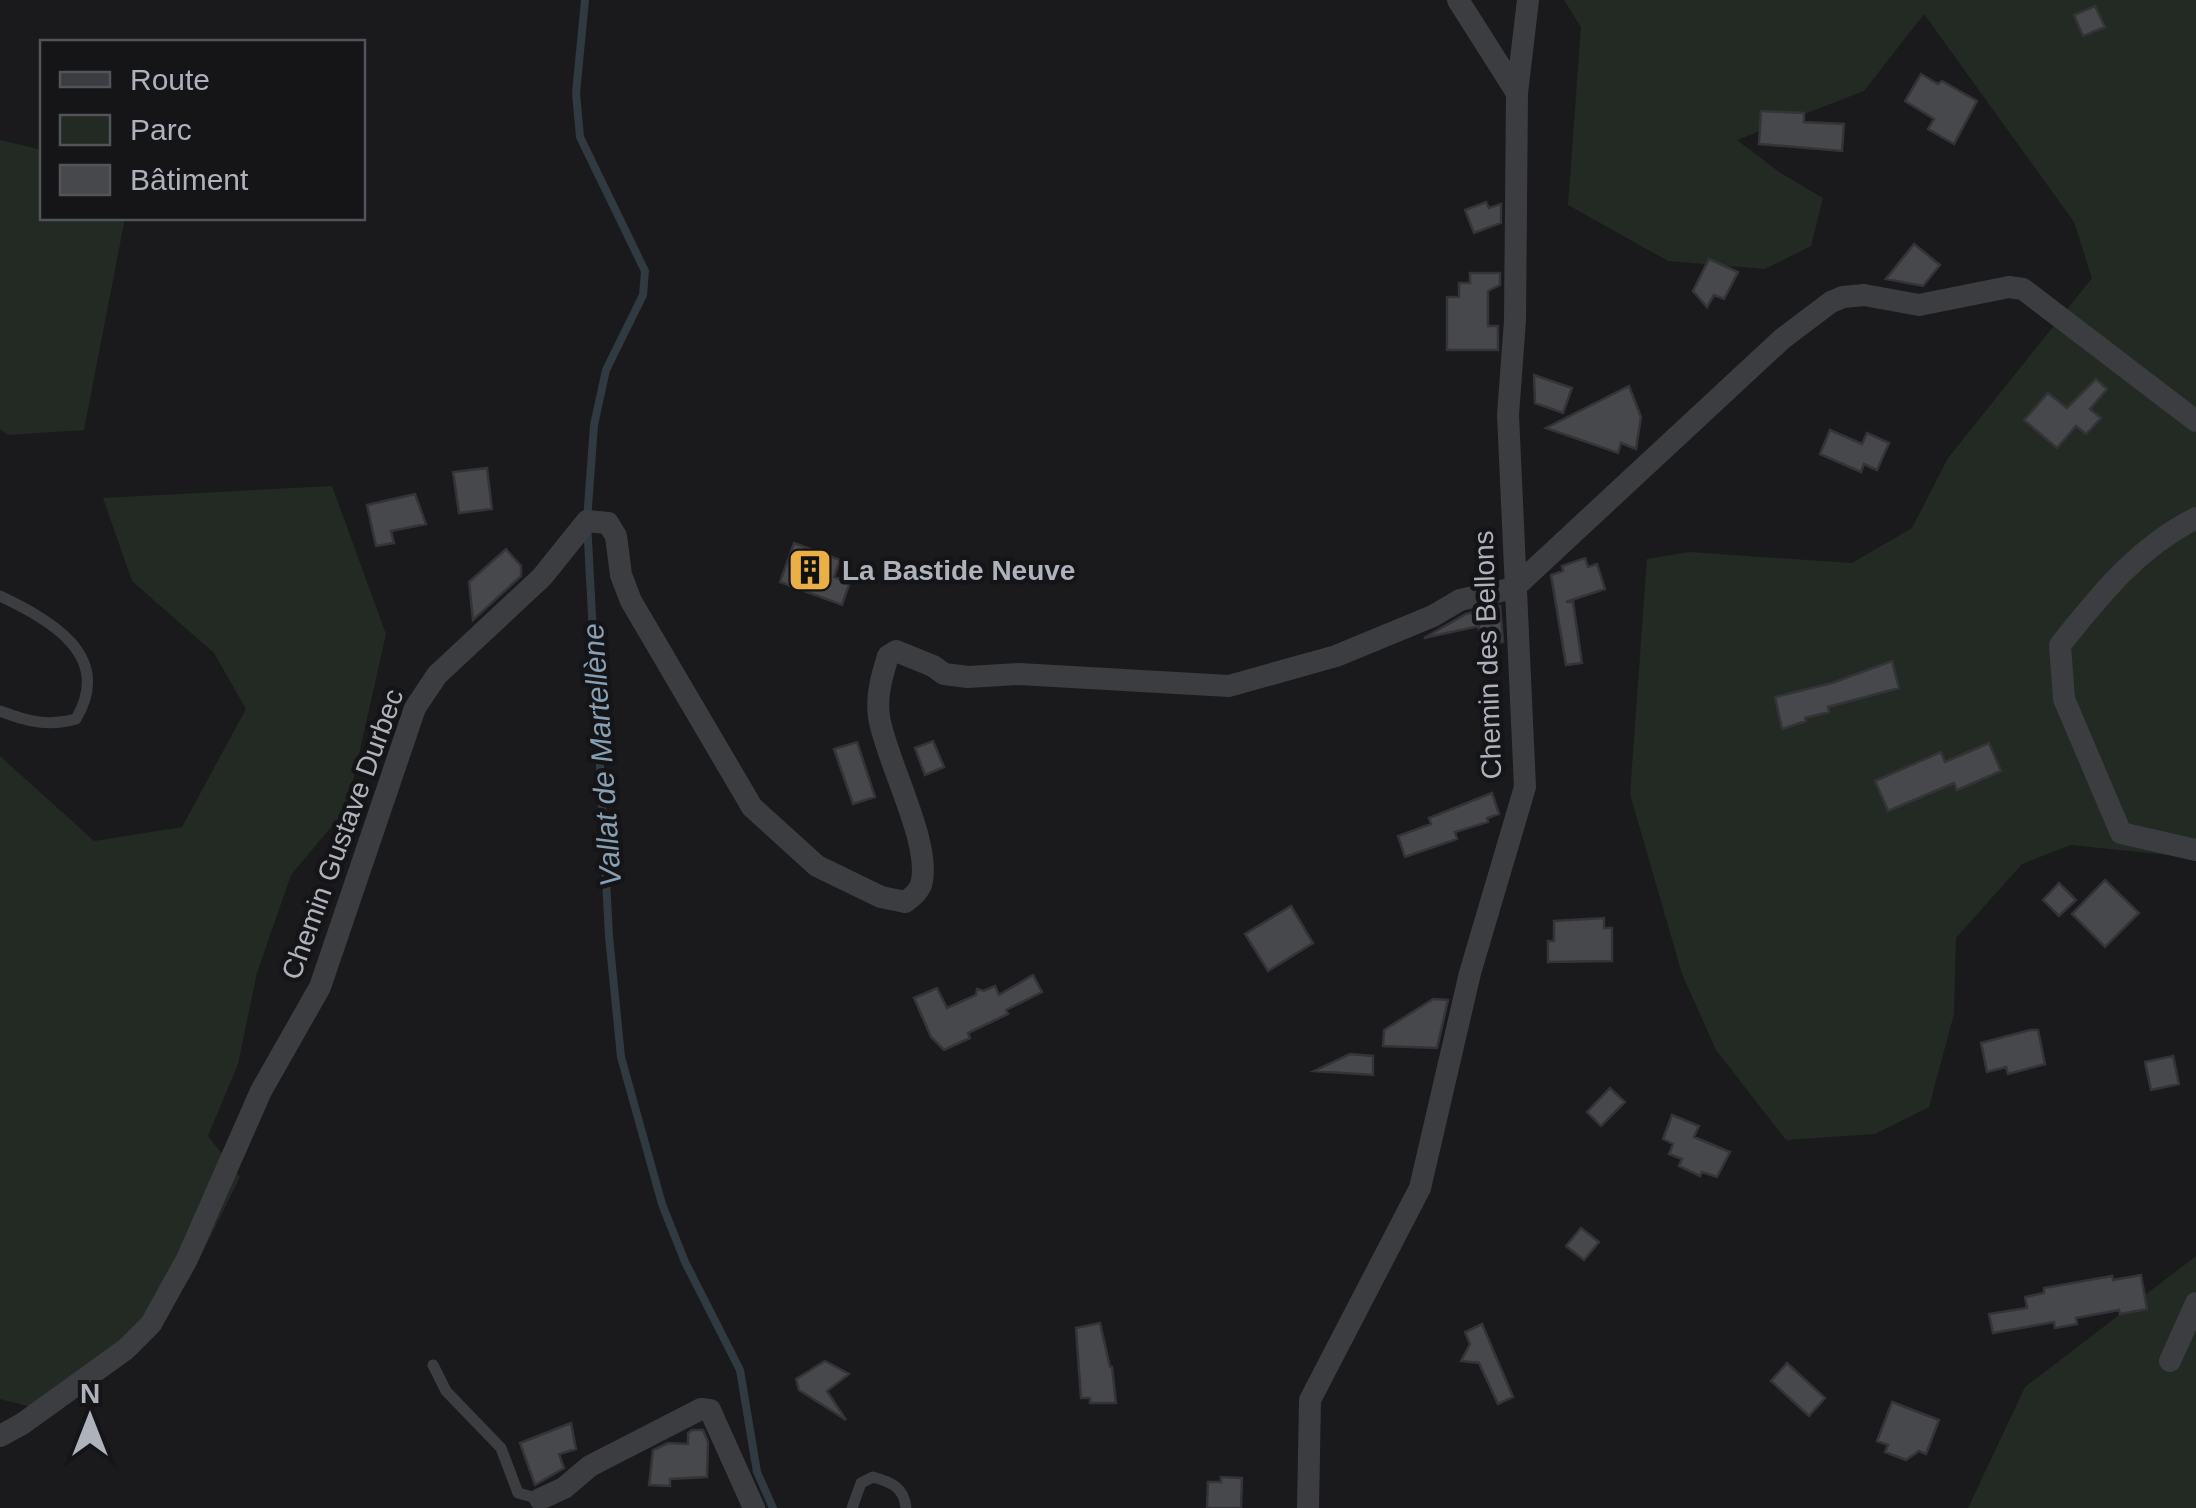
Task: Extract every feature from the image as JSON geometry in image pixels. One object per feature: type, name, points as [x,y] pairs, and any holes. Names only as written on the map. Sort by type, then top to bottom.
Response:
[{"type":"street","points":[[1458,0],[1517,93]]},
{"type":"street","name":"Chemin des Bellons","points":[[1308,1508],[1310,1400],[1420,1188],[1470,972],[1525,786],[1508,415],[1515,320],[1517,93],[1528,0]]},
{"type":"street","points":[[1514,588],[1782,339],[1843,297],[1919,304],[2009,287],[2022,290],[2196,422]]},
{"type":"street","points":[[2196,518],[2168,532],[2112,580],[2060,645],[2064,700],[2121,833],[2196,850]]},
{"type":"street","name":"Chemin Gustave Durbec","points":[[0,1436],[126,1350],[151,1324],[186,1259],[261,1091],[320,987],[424,691],[542,576],[588,522],[608,523],[616,536],[621,575],[632,601],[752,807],[818,866],[881,897],[905,902],[921,884],[921,864],[916,830],[882,734],[879,713],[879,684],[888,656],[896,651],[944,674],[968,677],[1019,674],[1229,686],[1336,656],[1433,616],[1460,600],[1514,588]]},
{"type":"street","points":[[2170,1361],[2196,1303]]},
{"type":"street","points":[[540,1499],[564,1488],[590,1466],[701,1409],[710,1410],[754,1508]]},
{"type":"lane","points":[[0,596],[54,624],[77,648],[88,677],[86,701],[76,719],[56,725],[26,721],[0,711]]},
{"type":"lane","points":[[433,1365],[446,1390],[501,1448],[518,1493],[540,1499]]},
{"type":"lane","points":[[852,1508],[860,1483],[872,1477],[892,1482],[904,1496],[906,1508]]},
{"type":"green space","points":[[1564,0],[2196,0],[2196,858],[2071,845],[2022,864],[1956,938],[1954,1014],[1929,1107],[1875,1134],[1786,1140],[1716,1050],[1682,974],[1630,794],[1647,559],[1689,552],[1852,563],[1912,528],[1948,458],[2092,278],[2074,222],[1924,14],[1864,91],[1737,140],[1779,172],[1823,198],[1811,246],[1765,269],[1668,261],[1568,205],[1581,27]]},
{"type":"green space","points":[[0,140],[40,150],[40,220],[125,220],[84,430],[8,435],[0,429]]},
{"type":"green space","points":[[332,486],[386,634],[347,808],[291,875],[257,973],[238,1064],[208,1136],[240,1177],[190,1278],[55,1413],[0,1399],[0,756],[94,841],[182,827],[246,709],[214,653],[132,581],[103,498]]},
{"type":"green space","points":[[2196,1256],[2196,1508],[1968,1508],[2025,1387]]},
{"type":"building","points":[[2095,6],[2105,27],[2083,36],[2074,15]]},
{"type":"building","points":[[1921,74],[1977,101],[1954,144],[1928,129],[1934,119],[1905,101]]},
{"type":"building","points":[[1761,111],[1804,113],[1804,122],[1844,124],[1842,151],[1759,144]]},
{"type":"building","points":[[1486,202],[1489,208],[1501,204],[1501,223],[1474,233],[1465,210]]},
{"type":"building","points":[[1914,244],[1940,265],[1923,286],[1886,279]]},
{"type":"building","points":[[1709,259],[1738,272],[1724,299],[1714,295],[1707,307],[1693,291]]},
{"type":"building","points":[[1470,273],[1500,273],[1500,285],[1488,291],[1488,326],[1498,326],[1498,350],[1447,350],[1447,297],[1459,297],[1459,283],[1470,283]]},
{"type":"building","points":[[1534,375],[1572,388],[1563,413],[1535,403]]},
{"type":"building","points":[[2096,379],[2107,389],[2090,409],[2101,418],[2086,434],[2076,426],[2057,448],[2024,420],[2048,393],[2067,408]]},
{"type":"building","points":[[1629,386],[1641,417],[1636,449],[1621,443],[1618,453],[1546,428]]},
{"type":"building","points":[[1830,430],[1862,444],[1867,433],[1889,443],[1877,470],[1864,464],[1861,472],[1820,454]]},
{"type":"building","points":[[487,468],[492,509],[459,513],[453,472]]},
{"type":"building","points":[[415,494],[426,524],[391,531],[394,543],[376,546],[367,505]]},
{"type":"building","name":"La Bastide Neuve","points":[[794,543],[840,560],[834,577],[850,582],[842,605],[780,582]]},
{"type":"building","points":[[506,549],[521,566],[521,576],[473,620],[469,582]]},
{"type":"building","points":[[1585,558],[1588,567],[1597,564],[1605,589],[1566,602],[1573,602],[1582,663],[1566,665],[1551,575],[1563,571],[1562,566]]},
{"type":"building","points":[[1500,606],[1503,642],[1479,643],[1479,626],[1424,638],[1466,614]]},
{"type":"building","points":[[1892,661],[1899,688],[1828,707],[1829,712],[1782,729],[1775,697],[1832,683]]},
{"type":"building","points":[[933,741],[944,767],[925,775],[915,748]]},
{"type":"building","points":[[857,742],[875,797],[853,804],[834,749]]},
{"type":"building","points":[[1989,743],[2001,771],[1957,790],[1954,783],[1888,811],[1875,781],[1941,752],[1945,762]]},
{"type":"building","points":[[1492,793],[1499,814],[1487,818],[1488,822],[1455,832],[1457,839],[1405,857],[1398,836],[1431,824],[1429,818]]},
{"type":"building","points":[[2105,880],[2139,913],[2105,947],[2072,914]]},
{"type":"building","points":[[2059,883],[2076,900],[2059,916],[2043,900]]},
{"type":"building","points":[[1291,906],[1313,943],[1268,971],[1245,934]]},
{"type":"building","points":[[1604,918],[1604,928],[1612,928],[1612,961],[1548,962],[1548,941],[1554,941],[1554,921]]},
{"type":"building","points":[[1033,975],[1042,992],[944,1050],[931,1037],[914,998],[937,988],[947,1008],[976,995],[977,989],[984,991],[995,986],[999,995]]},
{"type":"building","points":[[1433,999],[1448,1000],[1437,1048],[1383,1046],[1384,1030]]},
{"type":"building","points":[[2038,1030],[2045,1064],[2008,1074],[2006,1067],[1987,1072],[1981,1043]]},
{"type":"building","points":[[1350,1054],[1373,1056],[1373,1075],[1314,1071]]},
{"type":"building","points":[[2173,1056],[2179,1084],[2151,1090],[2145,1062]]},
{"type":"building","points":[[1610,1088],[1625,1102],[1601,1126],[1587,1112]]},
{"type":"building","points":[[1672,1115],[1699,1126],[1694,1137],[1730,1152],[1717,1177],[1702,1172],[1700,1176],[1679,1166],[1682,1159],[1669,1154],[1673,1144],[1663,1139]]},
{"type":"building","points":[[1581,1228],[1599,1242],[1584,1260],[1566,1246]]},
{"type":"building","points":[[2141,1275],[2147,1309],[2076,1318],[2077,1324],[2055,1328],[2054,1322],[1993,1333],[1989,1314],[2027,1308],[2025,1297],[2044,1293],[2044,1288]]},
{"type":"building","points":[[1100,1323],[1112,1367],[1116,1403],[1090,1403],[1090,1398],[1081,1398],[1076,1328]]},
{"type":"building","points":[[1482,1324],[1513,1397],[1498,1404],[1479,1363],[1461,1361],[1470,1344],[1465,1332]]},
{"type":"building","points":[[825,1361],[849,1374],[827,1391],[846,1420],[799,1390],[796,1379]]},
{"type":"building","points":[[1787,1363],[1825,1398],[1809,1416],[1771,1381]]},
{"type":"building","points":[[1892,1402],[1939,1420],[1926,1454],[1919,1451],[1906,1460],[1885,1452],[1888,1445],[1877,1441]]},
{"type":"building","points":[[571,1423],[576,1449],[559,1454],[564,1468],[535,1485],[520,1443]]},
{"type":"building","points":[[703,1430],[708,1442],[707,1477],[670,1479],[670,1486],[649,1485],[653,1450],[668,1443],[688,1444],[688,1433]]},
{"type":"building","points":[[1221,1477],[1242,1478],[1241,1508],[1207,1508],[1208,1482],[1221,1482]]},
{"type":"waterway","name":"Vallat de Martellène","points":[[585,0],[576,93],[580,137],[645,271],[643,295],[606,370],[594,425],[587,521],[609,936],[621,1057],[662,1204],[685,1262],[740,1370],[757,1472],[773,1508]]},
{"type":"place","name":"La Bastide Neuve","points":[[810,570]]}]
